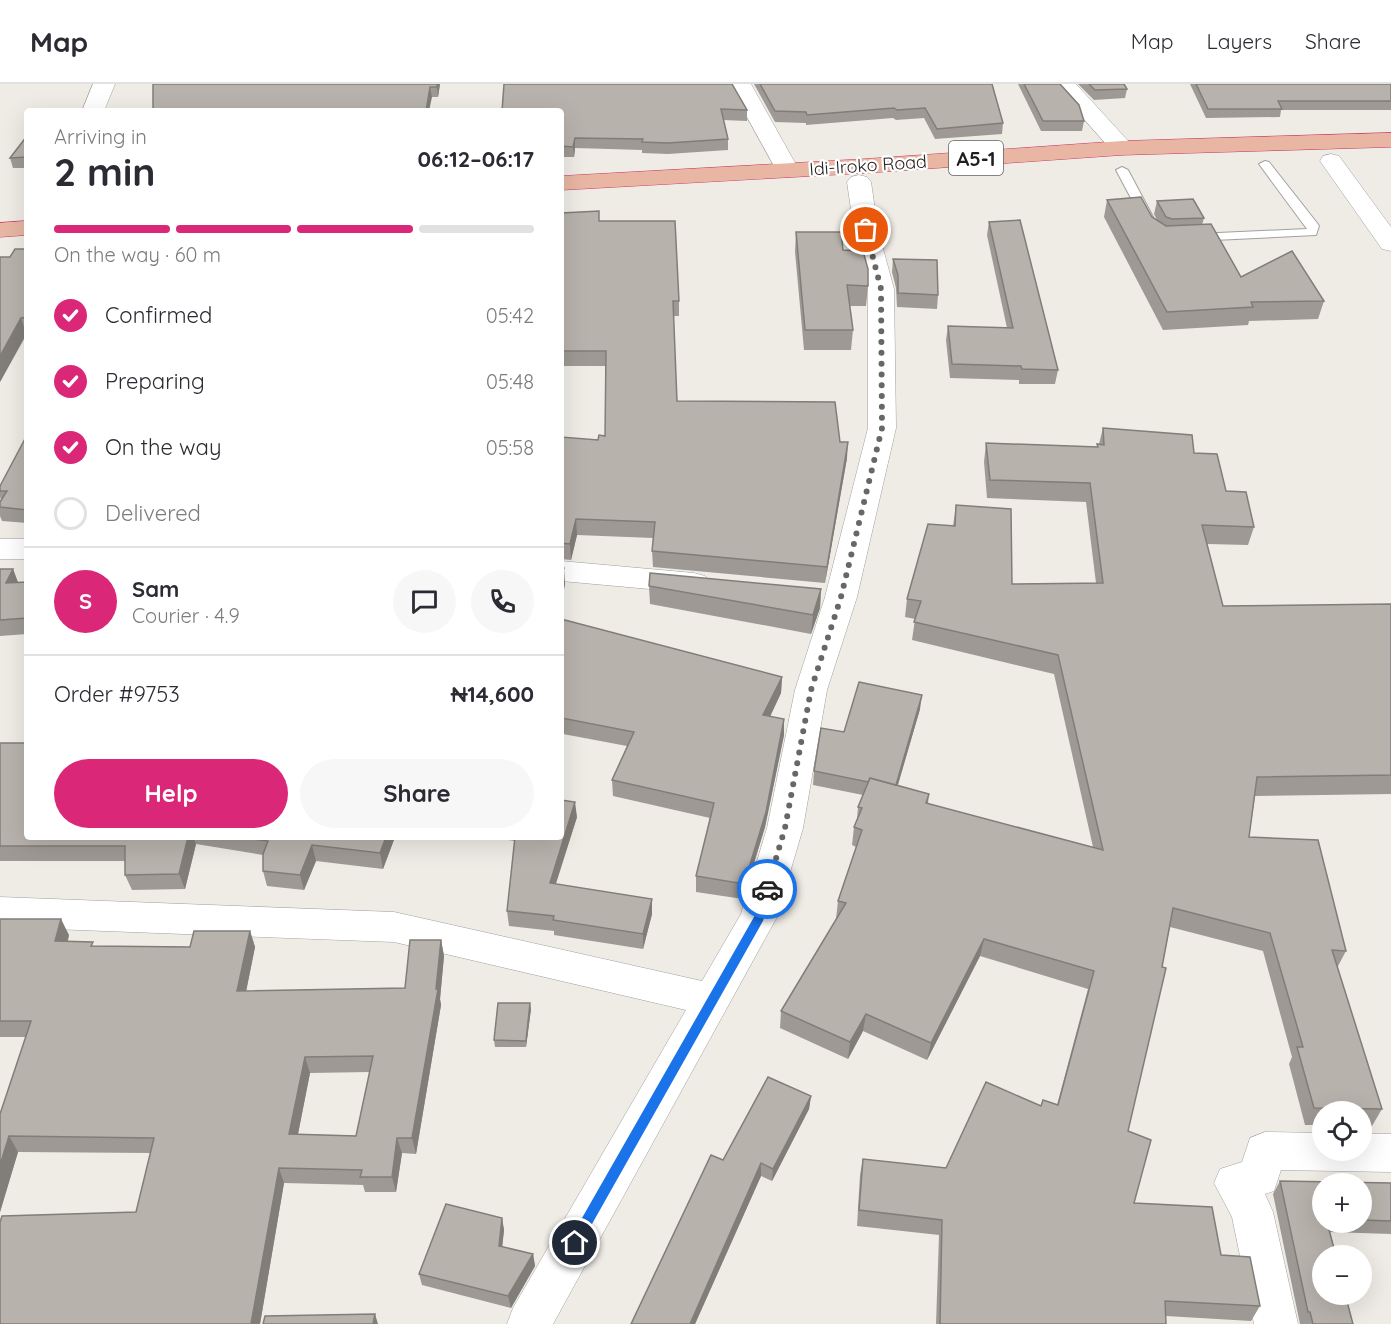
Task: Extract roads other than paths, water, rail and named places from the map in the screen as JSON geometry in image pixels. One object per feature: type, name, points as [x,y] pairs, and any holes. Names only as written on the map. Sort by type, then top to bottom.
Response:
[{"type":"highway","name":"Idi-Iroko Road","points":[[564,183],[787,170],[1122,159],[1391,140]]},
{"type":"highway","name":"A5-1","points":[[564,201],[859,182],[1122,159],[1265,164],[1391,160]]},
{"type":"highway","points":[[0,214],[24,213]]},
{"type":"highway","points":[[0,230],[24,228]]},
{"type":"street","points":[[94,108],[104,84]]},
{"type":"street","points":[[740,84],[787,170]]},
{"type":"street","points":[[1064,84],[1122,159]]},
{"type":"street","points":[[1331,161],[1391,244]]},
{"type":"street","points":[[529,1324],[759,918],[785,828],[830,596],[882,428],[881,289],[866,230],[859,182]]},
{"type":"street","points":[[0,549],[24,549]]},
{"type":"street","points":[[564,571],[724,586]]},
{"type":"street","points":[[0,912],[394,927],[712,1000]]},
{"type":"street","points":[[1276,1324],[1252,1212],[1235,1183],[1259,1177],[1265,1151],[1391,1153]]},
{"type":"lane","points":[[1122,159],[1151,225]]},
{"type":"lane","points":[[1190,238],[1312,232],[1313,226],[1265,164]]}]
